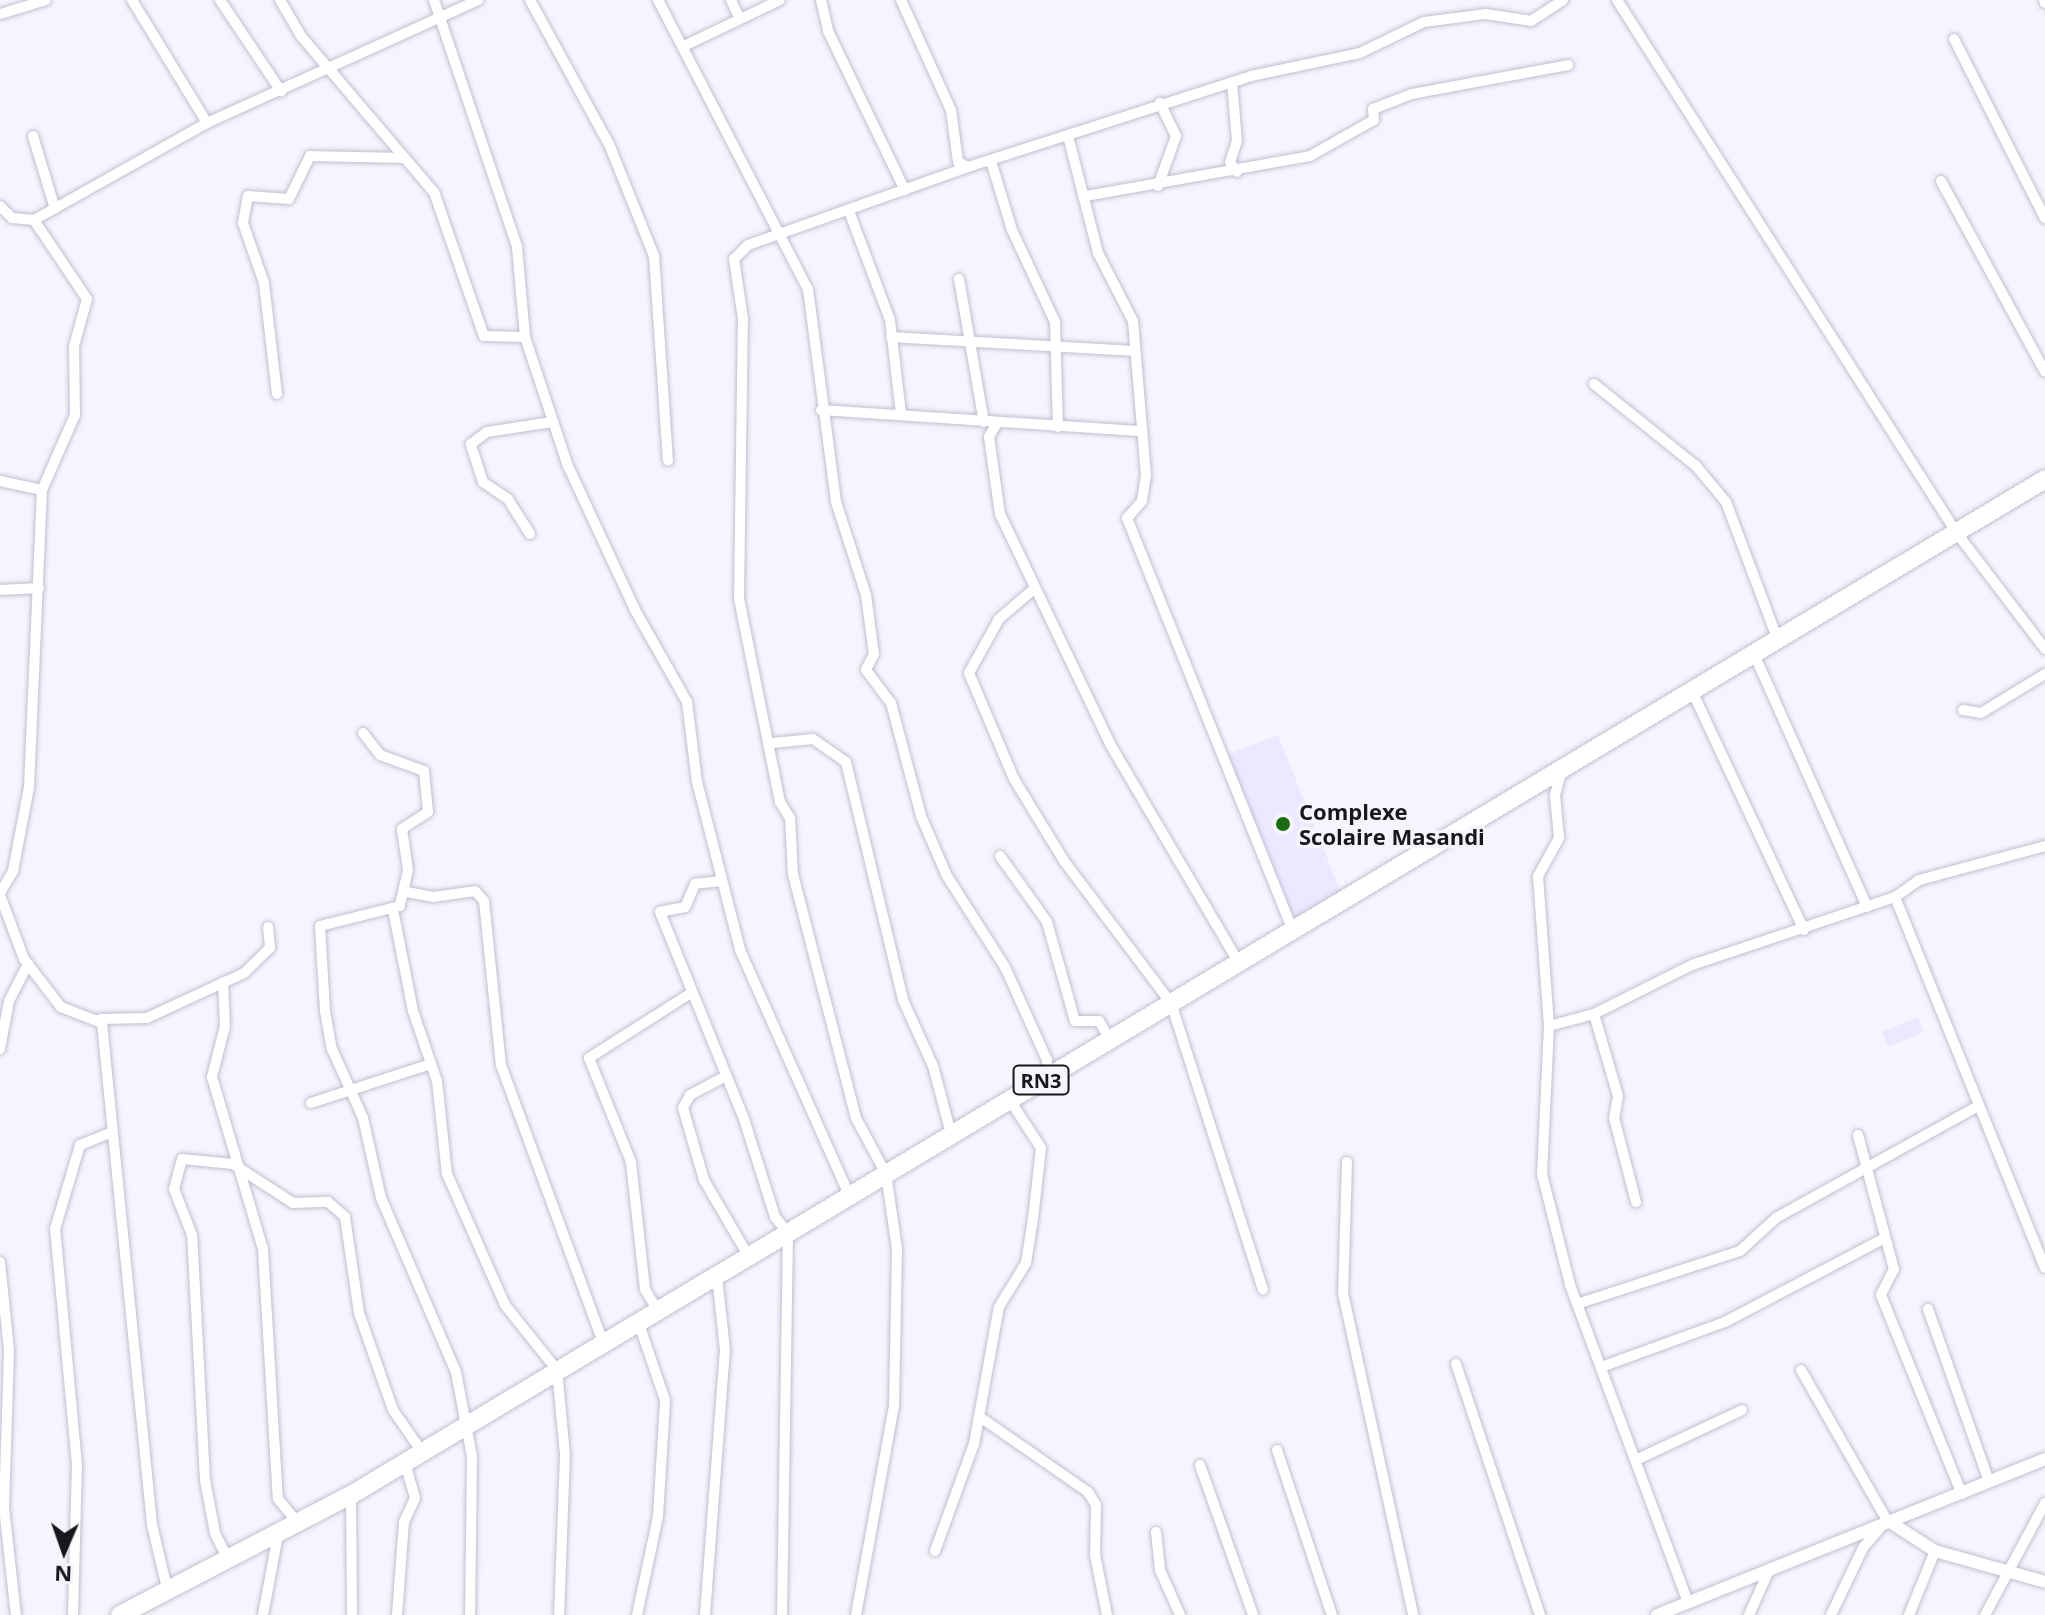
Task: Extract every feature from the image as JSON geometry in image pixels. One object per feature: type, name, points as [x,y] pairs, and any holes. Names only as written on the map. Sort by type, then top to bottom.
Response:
[{"type":"highway","name":"RN3","points":[[120,1615],[169,1594],[351,1495],[405,1462],[420,1449],[557,1370],[637,1319],[713,1283],[749,1257],[783,1242],[849,1195],[1009,1099],[1053,1067],[1110,1039],[1171,1003],[2045,479]]},
{"type":"street","points":[[0,14],[46,0]]},
{"type":"street","points":[[132,0],[207,123]]},
{"type":"street","points":[[220,0],[281,91]]},
{"type":"street","points":[[280,0],[329,71],[434,192],[484,336],[525,337]]},
{"type":"street","points":[[434,0],[517,247],[525,337],[552,422],[635,610],[687,702],[722,881],[740,950],[849,1195]]},
{"type":"street","points":[[0,206],[4,217],[34,220],[207,123],[329,71],[478,0]]},
{"type":"street","points":[[530,0],[609,144],[654,256],[668,461]]},
{"type":"street","points":[[658,0],[782,235],[819,328],[821,410],[845,539],[866,595],[874,654],[869,679],[891,703],[913,796],[947,876],[1005,967],[1053,1067]]},
{"type":"street","points":[[731,0],[739,17]]},
{"type":"street","points":[[684,46],[780,0]]},
{"type":"street","points":[[821,0],[828,31],[905,190]]},
{"type":"street","points":[[901,0],[951,110],[958,162],[968,167]]},
{"type":"street","points":[[856,1615],[898,1363],[897,1249],[886,1174],[856,1118],[806,931],[773,743],[759,701],[735,548],[743,344],[734,259],[744,247],[1160,103],[1334,53],[1360,53],[1424,22],[1486,14],[1543,18],[1563,0]]},
{"type":"street","points":[[1617,0],[1956,532],[2045,649]]},
{"type":"street","points":[[1954,39],[2045,218]]},
{"type":"street","points":[[1086,196],[1237,172],[1310,156],[1374,120],[1373,109],[1412,94],[1568,65]]},
{"type":"street","points":[[1232,82],[1237,141],[1230,162],[1237,172]]},
{"type":"street","points":[[1158,186],[1176,136],[1160,103]]},
{"type":"street","points":[[33,136],[55,209]]},
{"type":"street","points":[[1068,136],[1086,196],[1098,253],[1133,321],[1138,431],[1145,494],[1127,518],[1144,575],[1214,729],[1292,929]]},
{"type":"street","points":[[277,394],[267,298],[243,223],[248,196],[289,199],[310,156],[404,159]]},
{"type":"street","points":[[991,161],[1012,230],[1046,289],[1058,348],[1058,427]]},
{"type":"street","points":[[1941,181],[2045,372]]},
{"type":"street","points":[[849,211],[891,337],[901,413]]},
{"type":"street","points":[[34,220],[87,299],[74,346],[75,415],[42,490],[29,787],[13,871],[0,894],[3,912],[28,964],[63,1010],[100,1019],[147,1018],[223,982],[270,948],[268,927]]},
{"type":"street","points":[[959,279],[984,422]]},
{"type":"street","points":[[891,337],[1135,351]]},
{"type":"street","points":[[1594,384],[1696,466],[1726,502],[1778,640]]},
{"type":"street","points":[[821,410],[1138,431]]},
{"type":"street","points":[[530,534],[508,499],[483,482],[471,444],[487,432],[552,422]]},
{"type":"street","points":[[997,423],[989,437],[994,496],[1035,588],[1110,744],[1238,961]]},
{"type":"street","points":[[0,481],[42,490]]},
{"type":"street","points":[[0,590],[39,588]]},
{"type":"street","points":[[1035,588],[999,619],[969,673],[1014,779],[1171,1003],[1263,1290]]},
{"type":"street","points":[[1754,654],[1867,907]]},
{"type":"street","points":[[1963,710],[1981,713],[2045,674]]},
{"type":"street","points":[[1692,691],[1804,930]]},
{"type":"street","points":[[363,733],[380,755],[424,771],[429,785],[428,812],[402,829],[407,892],[393,910],[320,926],[332,1049],[351,1092],[381,1198],[456,1372],[468,1421],[470,1615]]},
{"type":"street","points":[[773,743],[813,739],[846,762],[903,1000],[933,1066],[951,1133]]},
{"type":"street","points":[[1562,769],[1555,795],[1559,838],[1538,876],[1549,1026],[1542,1174],[1580,1303],[1688,1603]]},
{"type":"street","points":[[1549,1026],[1594,1014],[1692,965],[1895,897],[1919,880],[2045,846]]},
{"type":"street","points":[[1000,856],[1047,922],[1075,1021],[1099,1021],[1110,1039]]},
{"type":"street","points":[[722,881],[695,884],[685,907],[660,912],[688,995],[726,1076],[783,1242],[782,1615]]},
{"type":"street","points":[[407,892],[433,897],[475,891],[484,901],[501,1065],[602,1340]]},
{"type":"street","points":[[1895,897],[1976,1107],[2045,1268]]},
{"type":"street","points":[[393,910],[431,1064],[447,1174],[479,1254],[511,1313],[540,1340],[557,1370],[565,1454],[559,1615]]},
{"type":"street","points":[[0,1049],[9,1001],[28,964]]},
{"type":"street","points":[[223,982],[225,1026],[212,1077],[233,1164],[263,1249],[278,1499],[298,1523]]},
{"type":"street","points":[[658,1311],[645,1289],[631,1162],[589,1058],[688,995]]},
{"type":"street","points":[[1594,1014],[1618,1096],[1614,1118],[1636,1202]]},
{"type":"street","points":[[100,1019],[152,1525],[169,1594]]},
{"type":"street","points":[[311,1103],[431,1064]]},
{"type":"street","points":[[726,1076],[690,1095],[683,1108],[704,1180],[749,1257]]},
{"type":"street","points":[[935,1551],[980,1417],[999,1307],[1026,1263],[1041,1148],[1009,1099]]},
{"type":"street","points":[[1580,1303],[1740,1251],[1776,1218],[1870,1169],[1976,1107]]},
{"type":"street","points":[[73,1615],[77,1465],[55,1229],[80,1145],[113,1132]]},
{"type":"street","points":[[1858,1135],[1870,1169],[1883,1239],[1895,1273],[1881,1295],[1962,1494]]},
{"type":"street","points":[[229,1561],[207,1496],[192,1235],[174,1189],[182,1159],[233,1164],[293,1203],[328,1202],[345,1217],[359,1313],[393,1410],[420,1449]]},
{"type":"street","points":[[1347,1162],[1343,1293],[1413,1615]]},
{"type":"street","points":[[1604,1366],[1725,1322],[1883,1239]]},
{"type":"street","points":[[0,1262],[9,1351],[4,1507],[16,1615]]},
{"type":"street","points":[[705,1615],[725,1350],[713,1283]]},
{"type":"street","points":[[1928,1309],[1989,1481]]},
{"type":"street","points":[[637,1319],[665,1400],[658,1516],[637,1615]]},
{"type":"street","points":[[1456,1364],[1540,1615]]},
{"type":"street","points":[[1801,1370],[1887,1520],[1935,1551],[2045,1582]]},
{"type":"street","points":[[1638,1459],[1742,1410]]},
{"type":"street","points":[[980,1417],[1088,1492],[1096,1505],[1095,1555],[1107,1615]]},
{"type":"street","points":[[1277,1450],[1332,1615]]},
{"type":"street","points":[[1657,1615],[2045,1459]]},
{"type":"street","points":[[397,1615],[404,1522],[415,1498],[405,1462]]},
{"type":"street","points":[[1200,1465],[1253,1615]]},
{"type":"street","points":[[351,1495],[352,1615]]},
{"type":"street","points":[[1985,1615],[2045,1503]]},
{"type":"street","points":[[1831,1615],[1864,1546],[1887,1520]]},
{"type":"street","points":[[1156,1532],[1160,1570],[1180,1615]]},
{"type":"street","points":[[263,1615],[278,1535]]},
{"type":"street","points":[[1909,1615],[1935,1551]]},
{"type":"street","points":[[1749,1615],[1770,1568]]},
{"type":"shaded area","name":"Complexe Scolaire Masandi","points":[[1278,735],[1341,893],[1291,921],[1225,755]]},
{"type":"shaded area","points":[[1918,1017],[1924,1032],[1888,1047],[1882,1032]]},
{"type":"place","name":"Complexe Scolaire Masandi","points":[[1283,824]]}]
